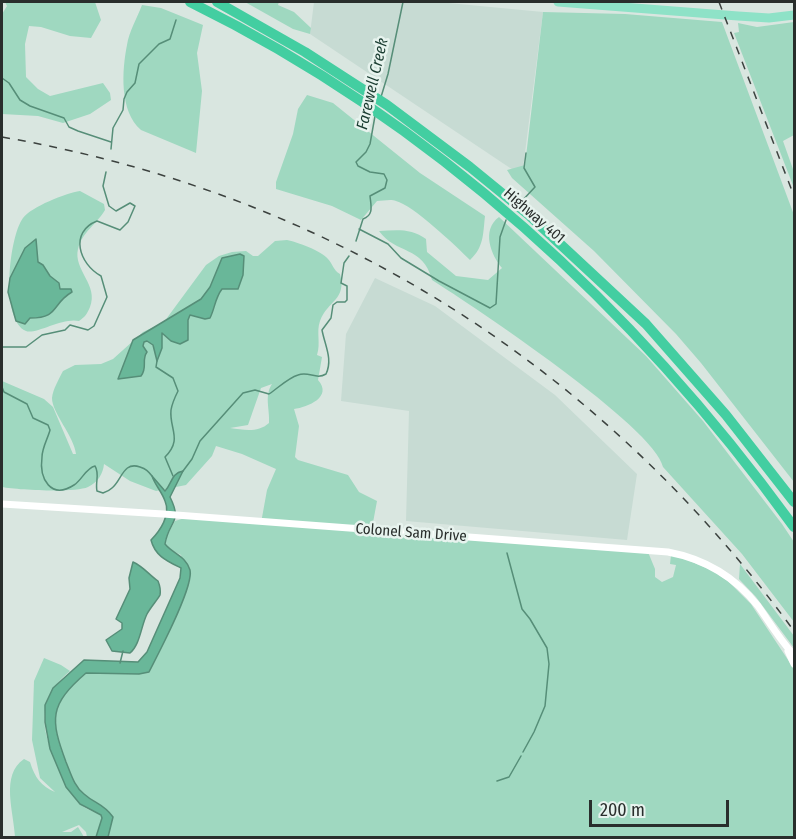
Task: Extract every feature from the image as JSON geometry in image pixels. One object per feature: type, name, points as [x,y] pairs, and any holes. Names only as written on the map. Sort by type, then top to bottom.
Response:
[{"type":"highway","name":"Highway 401","points":[[190,2],[231,22],[384,109],[470,167],[530,216],[639,317],[726,415],[795,502]]},
{"type":"highway","name":"Highway 401","points":[[217,2],[305,52],[366,98]]},
{"type":"highway","name":"Highway 401","points":[[384,109],[556,255],[644,342],[714,421],[795,527]]},
{"type":"main road","points":[[558,2],[731,16],[769,18],[795,15]]},
{"type":"street","name":"Colonel Sam Drive","points":[[2,504],[657,550],[678,554],[701,561],[733,580],[754,602],[784,644],[795,664]]},
{"type":"street","name":"Colonel Sam Drive","points":[[784,644],[795,655]]},
{"type":"shaded area","points":[[5,2],[95,2],[101,20],[91,38],[70,36],[41,27],[29,26],[25,44],[26,77],[38,89],[50,96],[103,83],[110,93],[111,100],[90,114],[63,123],[38,116],[2,114],[2,14],[7,6]]},
{"type":"shaded area","points":[[245,2],[279,2],[278,5],[294,12],[311,28],[310,34],[293,29]]},
{"type":"shaded area","points":[[314,2],[438,2],[543,12],[522,176],[310,34]]},
{"type":"shaded area","points":[[142,5],[161,8],[203,25],[197,53],[202,91],[196,153],[141,130],[129,112],[123,78],[125,55],[129,35]]},
{"type":"shaded area","points":[[543,12],[625,14],[722,22],[794,215],[794,482],[676,334],[594,251],[512,178],[507,170],[525,165]]},
{"type":"shaded area","points":[[794,22],[794,135],[783,141],[794,172],[794,188],[734,33],[739,32],[738,23],[757,27]]},
{"type":"shaded area","points":[[307,95],[333,103],[420,173],[485,216],[483,234],[475,255],[470,260],[413,210],[396,201],[377,201],[361,220],[332,206],[276,189],[276,182],[293,134],[298,109]]},
{"type":"shaded area","points":[[80,191],[104,204],[105,210],[86,233],[78,249],[79,264],[91,292],[90,307],[79,321],[65,321],[36,331],[26,331],[18,324],[10,295],[11,259],[18,228],[23,218],[33,209]]},
{"type":"shaded area","points":[[499,217],[646,356],[703,421],[782,524],[794,542],[794,622],[742,554],[663,467],[652,449],[629,425],[560,368],[432,280],[428,269],[416,255],[393,244],[379,231],[404,230],[421,235],[426,239],[427,252],[456,276],[488,280],[502,268],[491,250],[489,235],[490,229]]},
{"type":"shaded area","points":[[36,239],[38,262],[59,283],[60,289],[71,289],[72,292],[51,313],[30,318],[25,324],[16,321],[8,292],[10,278],[25,248]]},
{"type":"shaded area","points":[[275,241],[291,241],[320,253],[340,274],[341,283],[339,295],[323,314],[319,325],[317,355],[322,357],[318,380],[323,391],[317,400],[294,409],[299,426],[295,457],[298,460],[348,475],[359,492],[377,501],[372,528],[648,552],[655,569],[655,577],[662,582],[673,577],[676,565],[670,564],[671,555],[713,571],[728,581],[751,604],[794,669],[794,837],[108,837],[112,816],[105,808],[81,791],[73,780],[66,762],[57,734],[56,713],[59,704],[65,694],[86,673],[139,674],[190,581],[181,555],[169,549],[165,544],[175,521],[188,517],[261,523],[267,490],[276,469],[242,454],[216,446],[212,456],[186,485],[156,491],[130,481],[104,464],[97,480],[92,485],[81,489],[46,490],[2,487],[2,381],[44,399],[53,407],[73,454],[76,454],[55,411],[52,398],[63,371],[75,365],[101,364],[113,359],[143,332],[164,322],[206,265],[219,256],[246,251],[253,256],[258,256]],"holes":[[[272,384],[269,423],[256,430],[230,428],[248,425],[261,388]]]},
{"type":"shaded area","points":[[240,254],[244,256],[243,275],[238,289],[222,289],[210,318],[190,315],[188,340],[180,344],[171,341],[162,333],[162,348],[157,361],[153,345],[147,341],[144,342],[143,346],[147,352],[141,376],[118,379],[133,340],[201,299],[210,287],[222,258]]},
{"type":"shaded area","points":[[375,278],[435,306],[555,395],[637,474],[627,540],[406,521],[409,411],[341,401],[346,334]]},
{"type":"shaded area","points":[[183,471],[170,497],[174,505],[175,517],[165,544],[186,561],[190,570],[190,579],[174,621],[149,672],[139,674],[86,673],[65,694],[56,713],[57,734],[75,784],[113,817],[108,837],[96,837],[101,815],[80,804],[66,787],[50,749],[45,722],[45,705],[53,688],[84,660],[138,662],[147,652],[180,578],[181,568],[159,554],[151,540],[161,527],[167,512],[164,498],[152,476],[165,491],[174,476]]},
{"type":"shaded area","points":[[133,562],[158,581],[160,595],[147,614],[133,650],[130,653],[112,651],[106,640],[122,629],[122,623],[116,619],[130,589],[129,578]]},
{"type":"shaded area","points":[[740,564],[794,636],[794,648],[756,597],[739,579]]},
{"type":"shaded area","points":[[44,658],[70,671],[58,683],[45,708],[46,735],[75,798],[80,804],[101,815],[96,837],[87,837],[86,832],[79,825],[62,832],[71,832],[78,827],[84,837],[15,837],[10,784],[17,766],[24,759],[30,762],[39,781],[55,792],[40,778],[32,740],[34,681]]},
{"type":"waterway","name":"Farewell Creek","points":[[381,97],[403,2]]},
{"type":"waterway","points":[[111,149],[113,128],[123,110],[127,92],[135,83],[139,64],[159,44],[170,39],[176,20]]},
{"type":"waterway","points":[[2,78],[9,83],[20,100],[30,106],[64,118],[69,127],[111,142]]},
{"type":"waterway","name":"Farewell Creek","points":[[356,241],[363,219],[370,213],[370,196],[385,188],[387,180],[384,174],[370,172],[358,166],[356,162],[370,144],[375,116]]},
{"type":"waterway","points":[[520,203],[535,187],[524,168],[526,153]]},
{"type":"waterway","points":[[2,347],[26,347],[42,335],[65,330],[70,325],[88,330],[94,326],[107,297],[101,276],[93,271],[83,256],[80,240],[88,226],[97,221],[120,230],[128,222],[135,206],[130,203],[116,211],[109,206],[103,186],[106,172]]},
{"type":"waterway","points":[[359,229],[388,244],[401,258],[439,281],[490,308],[496,304],[500,237],[506,220]]},
{"type":"waterway","name":"Farewell Creek","points":[[183,471],[192,459],[200,441],[243,393],[255,390],[269,394],[298,375],[322,376],[326,374],[329,358],[322,330],[331,318],[333,305],[347,300],[347,286],[341,283],[344,263],[349,256]]},
{"type":"waterway","points":[[157,361],[156,367],[173,378],[178,391],[171,410],[173,445],[165,457],[173,476]]},
{"type":"waterway","points":[[2,387],[4,392],[27,404],[33,418],[48,425],[50,430],[43,450],[42,473],[48,485],[53,489],[66,489],[74,485],[89,469],[95,466],[97,491],[103,493],[109,491],[123,472],[130,467],[147,470],[152,476]]},
{"type":"waterway","points":[[507,553],[522,609],[547,648],[549,664],[545,706],[523,752]]},
{"type":"waterway","points":[[120,663],[123,651]]},
{"type":"waterway","points":[[497,781],[509,777],[521,756]]},
{"type":"railway","points":[[719,2],[794,196]]},
{"type":"railway","points":[[2,137],[121,163],[236,200],[344,248],[447,305],[544,373],[634,449],[718,536],[794,631]]}]
